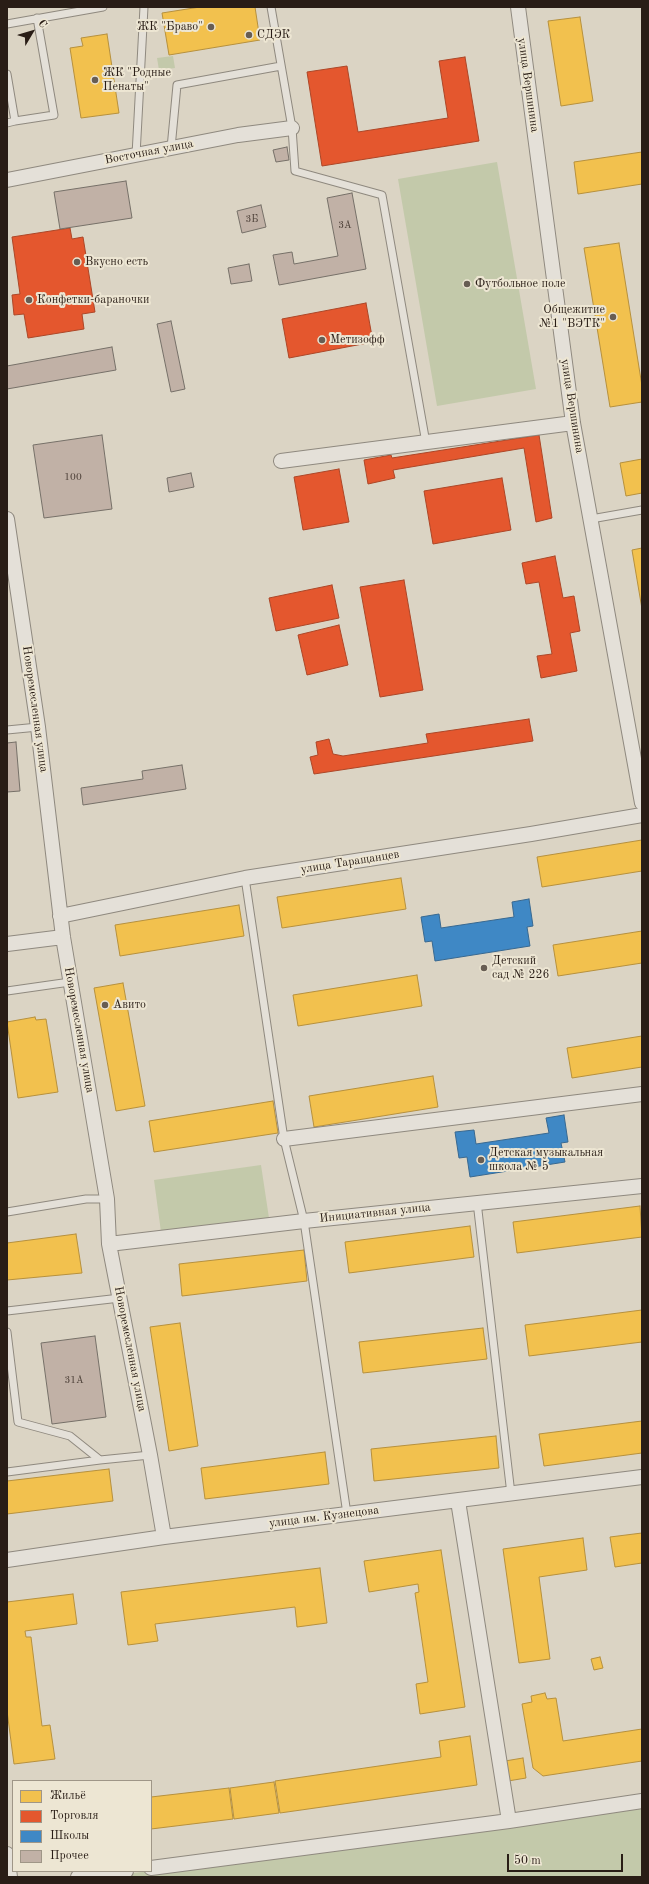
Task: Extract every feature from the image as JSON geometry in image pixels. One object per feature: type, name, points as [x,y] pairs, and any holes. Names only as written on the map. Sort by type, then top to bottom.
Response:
[{"type":"street","name":"улица Вершинина","points":[[518,7],[573,423],[638,754],[642,803]]},
{"type":"street","name":"Восточная улица","points":[[7,180],[171,148],[292,128]]},
{"type":"street","points":[[281,461],[573,423]]},
{"type":"street","name":"Новоремесленная улица","points":[[7,519],[38,727],[63,937],[107,1199],[109,1244],[150,1455],[164,1538]]},
{"type":"street","name":"улица Таращанцев","points":[[60,916],[245,878],[531,834],[642,815]]},
{"type":"street","points":[[7,944],[63,937]]},
{"type":"street","points":[[284,1139],[642,1094]]},
{"type":"street","name":"Инициативная улица","points":[[109,1244],[477,1202],[642,1186]]},
{"type":"street","name":"улица им. Кузнецова","points":[[7,1560],[347,1514],[642,1477]]},
{"type":"street","points":[[458,1501],[509,1821]]},
{"type":"street","points":[[152,1868],[509,1821],[642,1801]]},
{"type":"street","points":[[7,1854],[10,1877]]},
{"type":"street","points":[[78,1877],[118,1872]]},
{"type":"lane","points":[[7,24],[103,7]]},
{"type":"lane","points":[[136,155],[144,7]]},
{"type":"lane","points":[[271,7],[292,128],[295,171],[382,195],[426,443]]},
{"type":"lane","points":[[7,123],[54,115],[38,18]]},
{"type":"lane","points":[[171,148],[176,84],[281,66]]},
{"type":"lane","points":[[7,74],[15,122]]},
{"type":"lane","points":[[591,519],[642,510]]},
{"type":"lane","points":[[7,730],[38,727]]},
{"type":"lane","points":[[245,878],[284,1139],[304,1221],[347,1514]]},
{"type":"lane","points":[[7,991],[70,982]]},
{"type":"lane","points":[[7,1212],[86,1199],[107,1199]]},
{"type":"lane","points":[[477,1202],[511,1494]]},
{"type":"lane","points":[[7,1311],[120,1298]]},
{"type":"lane","points":[[7,1332],[18,1422],[70,1436],[100,1460]]},
{"type":"lane","points":[[7,1472],[150,1455]]},
{"type":"green space","points":[[173,56],[175,68],[159,70],[157,58]]},
{"type":"green space","name":"Футбольное поле","points":[[497,162],[536,389],[437,406],[398,179]]},
{"type":"green space","points":[[261,1165],[269,1218],[161,1232],[154,1180]]},
{"type":"green space","points":[[642,1804],[642,1877],[98,1877]]},
{"type":"building: Жильё","name":"ЖК \"Браво\"","points":[[200,7],[255,7],[260,40],[169,55],[162,13]]},
{"type":"building: Жильё","points":[[580,17],[593,101],[561,106],[548,21]]},
{"type":"building: Жильё","name":"ЖК \"Родные Пенаты\"","points":[[107,34],[119,113],[81,118],[70,48],[83,46],[81,38]]},
{"type":"building: Жильё","points":[[642,152],[642,184],[578,194],[574,162]]},
{"type":"building: Жильё","name":"Общежитие №1 \"ВЭТК\"","points":[[619,243],[642,386],[642,402],[610,407],[584,248]]},
{"type":"building: Жильё","points":[[642,459],[642,493],[626,496],[620,463]]},
{"type":"building: Жильё","points":[[642,548],[642,609],[632,550]]},
{"type":"building: Жильё","points":[[642,840],[642,871],[542,887],[537,857]]},
{"type":"building: Жильё","points":[[401,878],[406,909],[282,928],[277,897]]},
{"type":"building: Жильё","points":[[239,905],[244,936],[120,956],[115,925]]},
{"type":"building: Жильё","points":[[642,931],[642,963],[558,976],[553,945]]},
{"type":"building: Жильё","points":[[417,975],[422,1006],[298,1026],[293,995]]},
{"type":"building: Жильё","points":[[123,983],[145,1106],[116,1111],[94,988]]},
{"type":"building: Жильё","points":[[35,1017],[36,1020],[46,1019],[58,1092],[18,1098],[7,1022]]},
{"type":"building: Жильё","points":[[642,1036],[642,1067],[572,1078],[567,1048]]},
{"type":"building: Жильё","points":[[433,1076],[438,1107],[314,1127],[309,1096]]},
{"type":"building: Жильё","points":[[273,1101],[278,1133],[154,1152],[149,1121]]},
{"type":"building: Жильё","points":[[640,1206],[642,1237],[517,1253],[513,1222]]},
{"type":"building: Жильё","points":[[470,1226],[474,1257],[349,1273],[345,1242]]},
{"type":"building: Жильё","points":[[76,1234],[82,1273],[7,1280],[7,1243]]},
{"type":"building: Жильё","points":[[304,1250],[307,1281],[182,1296],[179,1264]]},
{"type":"building: Жильё","points":[[642,1310],[642,1342],[529,1356],[525,1325]]},
{"type":"building: Жильё","points":[[180,1323],[198,1446],[169,1451],[150,1327]]},
{"type":"building: Жильё","points":[[483,1328],[487,1359],[363,1373],[359,1342]]},
{"type":"building: Жильё","points":[[642,1421],[642,1453],[544,1466],[539,1434]]},
{"type":"building: Жильё","points":[[496,1436],[499,1468],[374,1481],[371,1449]]},
{"type":"building: Жильё","points":[[325,1452],[329,1484],[205,1499],[201,1468]]},
{"type":"building: Жильё","points":[[109,1469],[113,1501],[7,1514],[7,1481]]},
{"type":"building: Жильё","points":[[642,1533],[642,1563],[615,1567],[610,1537]]},
{"type":"building: Жильё","points":[[583,1538],[587,1570],[539,1577],[550,1659],[519,1663],[503,1549]]},
{"type":"building: Жильё","points":[[441,1550],[465,1707],[420,1714],[416,1684],[428,1682],[415,1593],[419,1592],[418,1584],[369,1592],[364,1561]]},
{"type":"building: Жильё","points":[[320,1568],[327,1623],[297,1627],[295,1607],[155,1624],[158,1641],[128,1645],[121,1592]]},
{"type":"building: Жильё","points":[[73,1594],[77,1624],[25,1631],[26,1637],[31,1637],[42,1726],[50,1725],[55,1759],[14,1764],[7,1711],[7,1602]]},
{"type":"building: Жильё","points":[[600,1657],[603,1668],[594,1670],[591,1659]]},
{"type":"building: Жильё","points":[[545,1693],[547,1699],[556,1698],[563,1741],[642,1729],[642,1761],[543,1776],[533,1768],[522,1704],[532,1702],[531,1696]]},
{"type":"building: Жильё","points":[[470,1736],[477,1785],[280,1813],[275,1781],[441,1757],[439,1741]]},
{"type":"building: Жильё","points":[[523,1758],[526,1778],[508,1781],[505,1761]]},
{"type":"building: Жильё","points":[[274,1782],[279,1813],[234,1819],[230,1788]]},
{"type":"building: Жильё","points":[[229,1788],[233,1819],[152,1829],[152,1797]]},
{"type":"building: Торговля","points":[[465,57],[479,141],[322,166],[307,72],[347,66],[358,132],[448,118],[439,61]]},
{"type":"building: Торговля","points":[[70,228],[72,239],[83,237],[95,312],[82,314],[84,329],[28,338],[24,314],[14,315],[12,295],[20,294],[12,237]]},
{"type":"building: Торговля","points":[[366,303],[373,342],[289,358],[282,319]]},
{"type":"building: Торговля","points":[[539,435],[552,518],[536,522],[524,448],[393,470],[395,478],[368,484],[364,460],[391,455],[392,458]]},
{"type":"building: Торговля","points":[[339,469],[349,522],[303,530],[294,477]]},
{"type":"building: Торговля","points":[[502,478],[511,530],[433,544],[424,491]]},
{"type":"building: Торговля","points":[[555,556],[563,598],[574,596],[580,631],[570,633],[577,671],[541,678],[537,656],[552,654],[539,582],[526,584],[522,563]]},
{"type":"building: Торговля","points":[[404,580],[423,690],[380,697],[360,587]]},
{"type":"building: Торговля","points":[[332,585],[339,618],[276,631],[269,598]]},
{"type":"building: Торговля","points":[[339,625],[348,665],[307,675],[298,635]]},
{"type":"building: Торговля","points":[[529,719],[533,741],[314,774],[310,757],[318,755],[316,742],[329,739],[333,754],[343,756],[428,743],[426,734]]},
{"type":"building: Школы","points":[[529,899],[533,926],[527,927],[530,946],[435,961],[432,941],[425,942],[421,917],[439,914],[441,928],[514,917],[512,902]]},
{"type":"building: Школы","points":[[564,1115],[568,1142],[561,1143],[565,1162],[470,1177],[467,1157],[459,1158],[455,1132],[474,1130],[476,1144],[549,1133],[546,1118]]},
{"type":"building: Прочее","points":[[287,147],[289,160],[276,162],[273,150]]},
{"type":"building: Прочее","points":[[126,181],[132,218],[60,229],[54,192]]},
{"type":"building: Прочее","points":[[352,193],[366,269],[279,285],[273,255],[292,252],[294,264],[338,256],[327,198]]},
{"type":"building: Прочее","points":[[261,205],[266,227],[242,233],[237,211]]},
{"type":"building: Прочее","points":[[249,264],[252,281],[231,284],[228,268]]},
{"type":"building: Прочее","points":[[171,321],[185,389],[171,392],[157,324]]},
{"type":"building: Прочее","points":[[112,347],[116,370],[7,389],[7,366]]},
{"type":"building: Прочее","points":[[102,435],[112,509],[44,518],[33,445]]},
{"type":"building: Прочее","points":[[191,473],[194,487],[169,492],[167,478]]},
{"type":"building: Прочее","points":[[16,742],[20,791],[7,792],[7,743]]},
{"type":"building: Прочее","points":[[182,765],[186,789],[83,805],[81,788],[143,779],[142,771]]},
{"type":"building: Прочее","points":[[95,1336],[106,1417],[52,1424],[41,1343]]},
{"type":"place","name":"ЖК \"Браво\"","points":[[211,27]]},
{"type":"place","name":"СДЭК","points":[[249,35]]},
{"type":"place","name":"ЖК \"Родные Пенаты\"","points":[[95,80]]},
{"type":"place","name":"Вкусно есть","points":[[77,262]]},
{"type":"place","name":"Футбольное поле","points":[[467,284]]},
{"type":"place","name":"Конфетки-бараночки","points":[[29,300]]},
{"type":"place","name":"Общежитие №1 \"ВЭТК\"","points":[[613,317]]},
{"type":"place","name":"Метизофф","points":[[322,340]]},
{"type":"place","name":"Детский сад № 226","points":[[484,968]]},
{"type":"place","name":"Авито","points":[[105,1005]]},
{"type":"place","name":"Детская музыкальная школа № 5","points":[[481,1160]]}]
